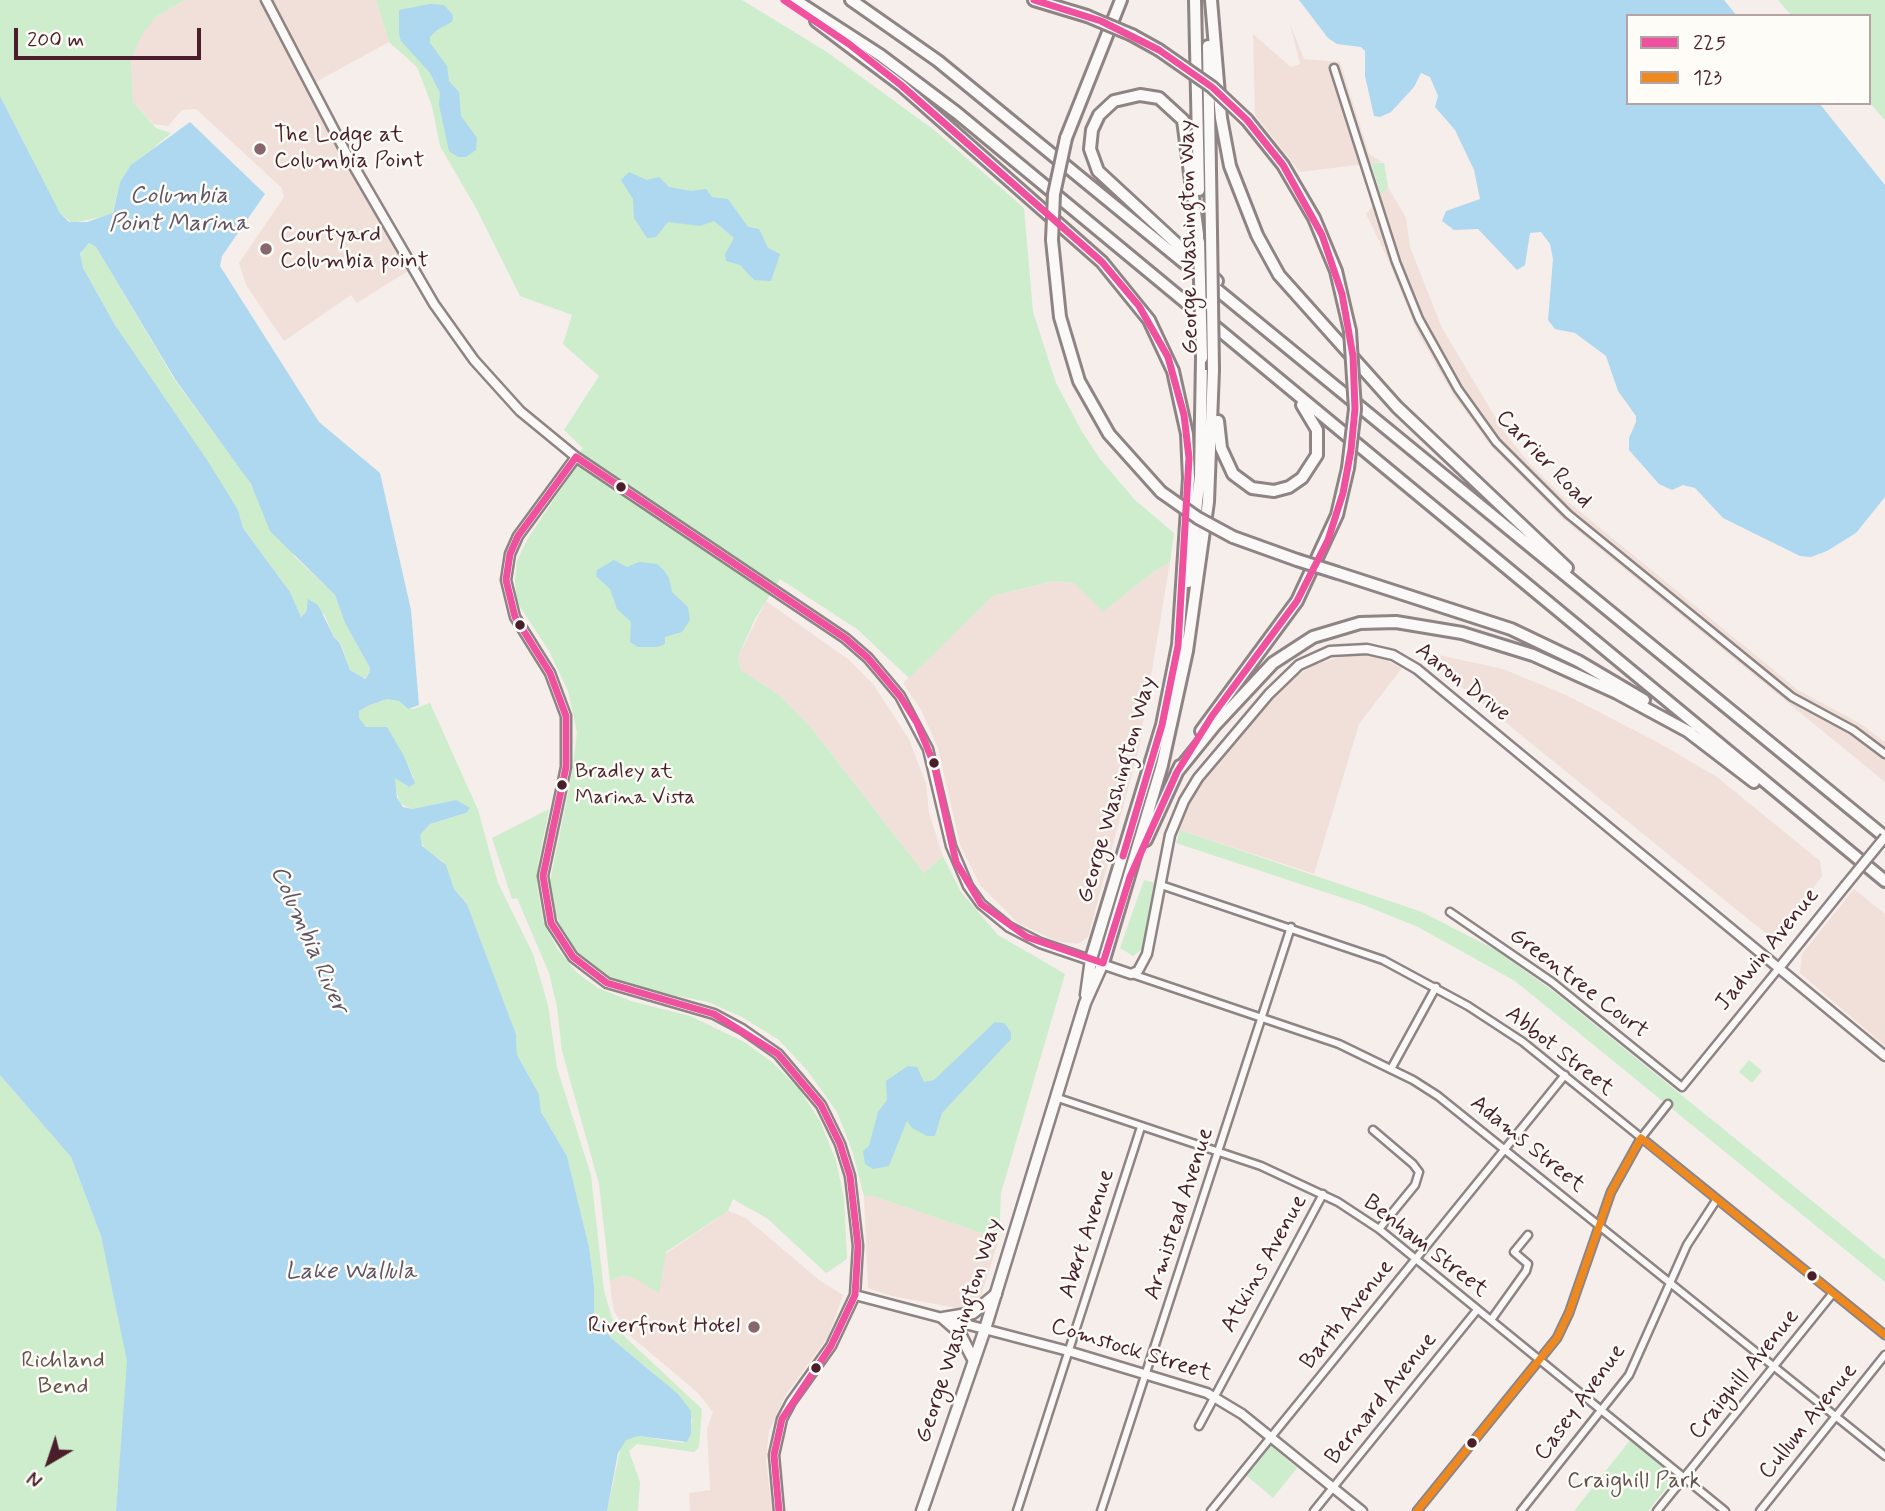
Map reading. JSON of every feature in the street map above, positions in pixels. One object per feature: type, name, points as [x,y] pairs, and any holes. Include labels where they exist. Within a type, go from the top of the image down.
[{"type":"highway","points":[[784,0],[873,62],[952,129],[1102,262],[1149,320],[1173,371],[1187,434],[1189,478],[1178,646]]},
{"type":"highway","points":[[796,0],[916,81],[1885,881]]},
{"type":"highway","points":[[851,0],[938,61],[1885,838]]},
{"type":"highway","points":[[1034,0],[1087,16],[1159,50],[1212,87],[1247,120],[1283,165],[1314,218],[1336,271],[1350,331],[1355,392],[1348,468],[1337,515],[1302,593],[1212,716],[1177,772],[1130,877]]},
{"type":"highway","points":[[1121,0],[1066,138],[1054,194],[1052,240],[1060,317],[1079,381],[1109,433],[1161,492],[1198,518],[1233,537],[1511,629],[1611,680],[1692,733],[1854,856]]},
{"type":"highway","name":"George Washington Way","points":[[1091,960],[1162,725],[1178,646],[1200,476],[1202,358],[1195,0]]},
{"type":"highway","points":[[1209,0],[1221,118],[1230,166],[1257,235],[1279,275],[1350,357],[1421,432],[1640,637]]},
{"type":"highway","name":"George Washington Way","points":[[1103,963],[1171,730],[1195,608],[1208,502],[1214,371],[1209,0]]},
{"type":"highway","points":[[1199,242],[1183,120],[1159,99],[1140,95],[1114,101],[1099,115],[1092,130],[1090,149],[1098,171],[1282,344]]},
{"type":"highway","points":[[1214,371],[1221,448],[1227,465],[1252,488],[1274,491],[1296,483],[1308,471],[1317,455],[1318,437],[1315,425],[1302,405],[1265,369]]},
{"type":"highway","points":[[1177,772],[1215,725],[1273,663],[1313,637],[1360,623],[1396,622],[1438,628],[1533,655],[1598,683],[1692,733]]},
{"type":"main road","name":"George Washington Way","points":[[1085,1003],[1091,960]]},
{"type":"main road","name":"George Washington Way","points":[[922,1511],[985,1329],[1085,1003],[1103,963]]},
{"type":"main road","points":[[943,1318],[973,1312],[996,1294]]},
{"type":"main road","points":[[943,1318],[959,1332],[974,1360]]},
{"type":"street","points":[[266,0],[342,145],[454,334],[509,399],[576,457],[834,631],[868,658],[901,696],[927,746],[956,862],[981,904],[996,918],[1027,937],[1130,974]]},
{"type":"street","name":"Carrier Road","points":[[1334,68],[1396,261],[1419,319],[1458,390],[1496,442],[1568,514],[1781,688],[1808,708],[1853,730],[1885,754]]},
{"type":"street","points":[[576,457],[518,536],[510,554],[506,580],[510,606],[550,673],[566,716],[566,767],[544,868],[547,912],[564,947],[596,976],[624,989],[714,1014],[778,1054],[806,1084],[833,1127],[850,1176],[858,1246],[855,1294],[846,1321],[790,1402],[782,1419],[774,1455],[779,1511]]},
{"type":"street","name":"Aaron Drive","points":[[1130,974],[1144,963],[1177,817],[1191,789],[1220,750],[1299,665],[1330,651],[1367,649],[1393,655],[1417,669],[1885,1056]]},
{"type":"street","name":"Jadwin Avenue","points":[[1682,1087],[1885,838]]},
{"type":"street","name":"Abbot Street","points":[[1161,885],[1383,960],[1436,987],[1523,1042],[1885,1335]]},
{"type":"street","name":"Greentree Court","points":[[1450,912],[1552,982],[1682,1087]]},
{"type":"street","name":"Armistead Avenue","points":[[1101,1511],[1291,927]]},
{"type":"street","name":"Adams Street","points":[[1130,974],[1339,1044],[1438,1096],[1885,1456]]},
{"type":"street","points":[[1391,1069],[1436,987]]},
{"type":"street","name":"Barth Avenue","points":[[1212,1511],[1565,1075]]},
{"type":"street","name":"Benham Street","points":[[1055,1097],[1218,1151],[1286,1176],[1323,1194],[1379,1230],[1416,1259],[1725,1511]]},
{"type":"street","points":[[1417,1511],[1556,1338],[1569,1313],[1621,1171],[1641,1138],[1668,1104]]},
{"type":"street","name":"Abert Avenue","points":[[1017,1511],[1141,1127]]},
{"type":"street","points":[[1373,1130],[1419,1172],[1415,1185],[1379,1230]]},
{"type":"street","name":"Atkins Avenue","points":[[1199,1426],[1323,1194]]},
{"type":"street","name":"Casey Avenue","points":[[1521,1511],[1602,1411],[1639,1356],[1687,1245],[1717,1199]]},
{"type":"street","points":[[1491,1320],[1527,1271],[1528,1264],[1514,1252],[1528,1235]]},
{"type":"street","name":"Craighill Avenue","points":[[1657,1511],[1833,1293]]},
{"type":"street","name":"Comstock Street","points":[[855,1294],[1147,1373],[1214,1396],[1271,1437],[1362,1511]]},
{"type":"street","name":"Bernard Avenue","points":[[1314,1511],[1477,1310]]},
{"type":"street","name":"Cullum Avenue","points":[[1759,1511],[1885,1355]]},
{"type":"shaded area","points":[[185,0],[376,0],[389,42],[305,88],[408,271],[357,303],[351,295],[284,341],[246,285],[239,263],[284,197],[282,188],[196,109],[182,110],[168,126],[153,124],[133,102],[131,61],[140,36],[157,16]]},
{"type":"shaded area","points":[[1290,24],[1304,59],[1340,62],[1369,154],[1382,162],[1300,172],[1255,115],[1253,34],[1291,67],[1300,64]]},
{"type":"shaded area","points":[[1388,187],[1406,218],[1410,247],[1442,328],[1504,432],[1528,462],[1567,501],[1798,690],[1861,724],[1885,742],[1885,782],[1562,518],[1491,446],[1454,396],[1418,333],[1366,214]]},
{"type":"shaded area","points":[[1170,562],[1139,748],[1088,937],[1078,944],[1056,941],[1018,923],[980,885],[960,845],[938,748],[921,710],[903,683],[993,596],[1055,581],[1075,583],[1104,611],[1153,572]]},
{"type":"shaded area","points":[[766,601],[848,659],[873,684],[909,739],[926,784],[929,813],[943,856],[924,873],[809,725],[779,695],[741,670],[738,657]]},
{"type":"shaded area","points":[[1416,650],[1503,669],[1566,695],[1659,743],[1717,777],[1820,861],[1822,876],[1774,940]]},
{"type":"shaded area","points":[[1352,654],[1380,657],[1402,668],[1359,724],[1314,874],[1177,829],[1206,774],[1288,683],[1312,665]]},
{"type":"shaded area","points":[[1854,889],[1885,914],[1885,1046],[1800,973],[1802,954]]},
{"type":"shaded area","points":[[864,1196],[873,1196],[999,1239],[981,1296],[975,1303],[962,1309],[892,1296],[868,1288]]},
{"type":"shaded area","points":[[728,1211],[746,1218],[819,1280],[843,1295],[828,1337],[785,1396],[769,1431],[766,1460],[772,1511],[690,1511],[689,1493],[710,1490],[707,1429],[713,1412],[698,1393],[628,1334],[614,1311],[611,1294],[610,1282],[620,1276],[632,1277]]},
{"type":"green space","points":[[0,0],[185,0],[157,16],[141,36],[131,61],[133,102],[156,128],[171,133],[120,182],[112,215],[72,223],[60,213],[0,96]]},
{"type":"green space","points":[[376,0],[742,0],[827,52],[934,130],[1024,208],[1033,312],[1056,383],[1100,459],[1135,500],[1174,533],[1170,562],[1153,572],[1103,612],[1074,583],[1054,581],[993,596],[909,678],[857,629],[780,579],[755,619],[738,657],[741,670],[779,695],[809,725],[924,873],[943,856],[961,892],[998,935],[1065,974],[1001,1193],[999,1239],[873,1196],[864,1196],[852,1150],[837,1112],[807,1070],[779,1040],[742,1017],[708,1002],[638,988],[603,976],[576,953],[564,936],[548,891],[572,774],[577,732],[568,691],[549,651],[517,602],[515,581],[517,561],[528,538],[570,476],[576,457],[583,448],[564,430],[599,376],[563,344],[572,315],[520,296],[476,208],[440,146],[432,106],[417,67],[389,42]]},
{"type":"green space","points":[[1778,0],[1885,0],[1885,120],[1871,104],[1871,14],[1790,14]]},
{"type":"green space","points":[[1371,163],[1384,163],[1388,187],[1381,196]]},
{"type":"green space","points":[[89,243],[96,247],[174,379],[245,475],[294,556],[335,595],[345,623],[370,668],[364,679],[350,670],[341,643],[334,637],[324,614],[306,606],[306,612],[301,617],[290,592],[243,528],[238,510],[115,325],[83,268],[80,255]]},
{"type":"green space","points":[[387,699],[399,701],[405,707],[414,709],[430,703],[478,810],[498,883],[533,954],[548,1005],[557,1068],[591,1175],[604,1291],[612,1318],[625,1337],[702,1409],[699,1447],[694,1452],[637,1444],[629,1451],[640,1482],[638,1511],[607,1511],[621,1446],[626,1439],[638,1436],[683,1443],[689,1439],[692,1420],[652,1372],[611,1338],[594,1314],[594,1285],[589,1247],[567,1156],[541,1112],[539,1094],[517,1055],[516,1034],[467,904],[454,889],[442,861],[427,851],[420,841],[420,835],[430,824],[466,813],[456,800],[412,809],[399,803],[394,777],[409,787],[414,778],[405,758],[383,727],[366,727],[359,718],[359,711]]},
{"type":"green space","points":[[549,809],[538,864],[537,884],[543,920],[557,948],[576,972],[598,988],[631,1001],[690,1016],[746,1043],[773,1063],[799,1089],[820,1121],[836,1161],[844,1198],[847,1259],[826,1273],[768,1219],[733,1199],[728,1211],[666,1252],[659,1293],[632,1277],[620,1276],[610,1282],[599,1184],[562,1051],[557,1007],[549,973],[517,898],[512,899],[492,838]]},
{"type":"green space","points":[[1180,830],[1422,912],[1496,950],[1553,991],[1885,1260],[1885,1282],[1515,981],[1418,927],[1364,905],[1176,843]]},
{"type":"green space","points":[[1144,880],[1155,883],[1142,949],[1133,956],[1120,948]]},
{"type":"green space","points":[[1749,1060],[1762,1071],[1752,1083],[1739,1072]]},
{"type":"green space","name":"Richland Bend","points":[[0,1075],[71,1157],[101,1236],[128,1361],[116,1511],[0,1511]]},
{"type":"green space","name":"Craighill Park","points":[[1631,1439],[1676,1476],[1648,1511],[1574,1511]]},
{"type":"green space","points":[[1271,1446],[1297,1468],[1273,1498],[1247,1476]]},
{"type":"water","points":[[1299,0],[1724,0],[1735,14],[1626,14],[1626,105],[1821,105],[1885,185],[1885,497],[1856,533],[1827,551],[1811,557],[1800,556],[1723,518],[1695,488],[1683,485],[1672,490],[1659,484],[1629,450],[1629,438],[1636,416],[1618,391],[1606,356],[1575,333],[1555,329],[1548,320],[1553,259],[1550,244],[1541,232],[1530,233],[1525,265],[1517,270],[1478,229],[1454,230],[1442,221],[1446,211],[1480,199],[1474,170],[1455,130],[1435,107],[1438,96],[1430,77],[1421,73],[1414,87],[1391,112],[1380,117],[1374,116],[1365,76],[1365,51],[1361,47],[1337,44],[1328,38]]},
{"type":"water","points":[[430,4],[444,5],[453,15],[452,22],[430,37],[430,43],[447,66],[449,81],[459,92],[461,116],[477,138],[476,150],[466,157],[458,157],[449,151],[439,105],[440,93],[430,73],[401,41],[399,34],[399,10]]},
{"type":"water","name":"Lake Wallula","points":[[0,96],[60,213],[69,222],[87,222],[113,213],[120,182],[131,165],[190,122],[265,194],[222,256],[220,266],[319,422],[380,473],[411,610],[419,705],[408,709],[399,701],[387,699],[359,711],[359,718],[366,727],[387,727],[405,758],[415,783],[409,787],[395,778],[397,798],[403,807],[412,809],[456,800],[470,808],[466,813],[430,824],[420,835],[422,846],[446,865],[454,889],[467,904],[516,1034],[517,1055],[539,1094],[541,1112],[567,1156],[589,1247],[594,1285],[594,1314],[611,1338],[678,1394],[691,1411],[691,1434],[687,1442],[638,1436],[626,1440],[618,1453],[607,1511],[116,1511],[127,1361],[101,1236],[71,1157],[0,1075]],"holes":[[[89,243],[96,247],[175,379],[251,484],[270,531],[335,595],[345,623],[370,668],[365,679],[350,670],[340,643],[334,637],[318,605],[308,599],[306,612],[301,617],[290,592],[243,528],[238,510],[207,460],[115,325],[83,268],[80,254]]]},
{"type":"water","points":[[629,172],[647,180],[659,177],[669,187],[691,191],[706,189],[712,197],[728,199],[748,227],[759,229],[768,248],[780,254],[771,281],[754,280],[740,265],[726,261],[725,254],[734,238],[714,221],[700,226],[668,222],[656,237],[647,238],[634,218],[633,199],[621,180]]},
{"type":"water","points":[[614,560],[627,567],[639,562],[657,564],[663,569],[669,578],[672,592],[688,607],[690,620],[682,632],[665,637],[665,644],[657,647],[638,647],[630,642],[631,622],[617,609],[610,589],[596,576],[597,570]]},
{"type":"water","points":[[995,1022],[1004,1023],[1011,1032],[1011,1039],[942,1113],[935,1136],[927,1136],[912,1128],[907,1121],[889,1166],[873,1169],[865,1164],[863,1151],[869,1146],[878,1112],[887,1100],[886,1081],[908,1066],[917,1067],[924,1082],[934,1080]]},
{"type":"transit line","name":"225","points":[[784,0],[849,44],[901,85],[1102,262],[1139,306],[1168,357],[1184,415],[1189,458],[1178,646],[1162,725],[1123,856]]},
{"type":"transit line","name":"225","points":[[576,457],[845,638],[868,658],[900,696],[917,723],[934,764],[956,862],[981,904],[1027,937],[1103,963],[1130,877],[1177,772],[1212,716],[1297,601],[1328,540],[1343,493],[1351,450],[1355,409],[1353,356],[1342,294],[1322,235],[1283,165],[1247,120],[1212,87],[1159,50],[1101,21],[1034,0]]},
{"type":"transit line","name":"225","points":[[576,457],[518,536],[510,554],[506,580],[515,617],[550,673],[566,716],[566,767],[543,876],[551,923],[573,957],[607,983],[714,1014],[778,1054],[821,1105],[840,1144],[850,1176],[858,1246],[855,1295],[831,1346],[782,1419],[774,1455],[779,1511]]},
{"type":"transit line","name":"123","points":[[1641,1138],[1885,1335]]},
{"type":"transit line","name":"123","points":[[1417,1511],[1557,1338],[1569,1313],[1611,1192],[1641,1138]]},
{"type":"place","name":"The Lodge at Columbia Point","points":[[260,149]]},
{"type":"place","name":"Courtyard Columbia point","points":[[266,249]]},
{"type":"place","name":"Bradley at Marina Vista","points":[[562,785]]},
{"type":"place","name":"Riverfront Hotel","points":[[754,1327]]},
{"type":"water label","name":"Columbia Point Marina","points":[[179,211]]},
{"type":"water label","name":"Columbia River","points":[[308,940]]}]
